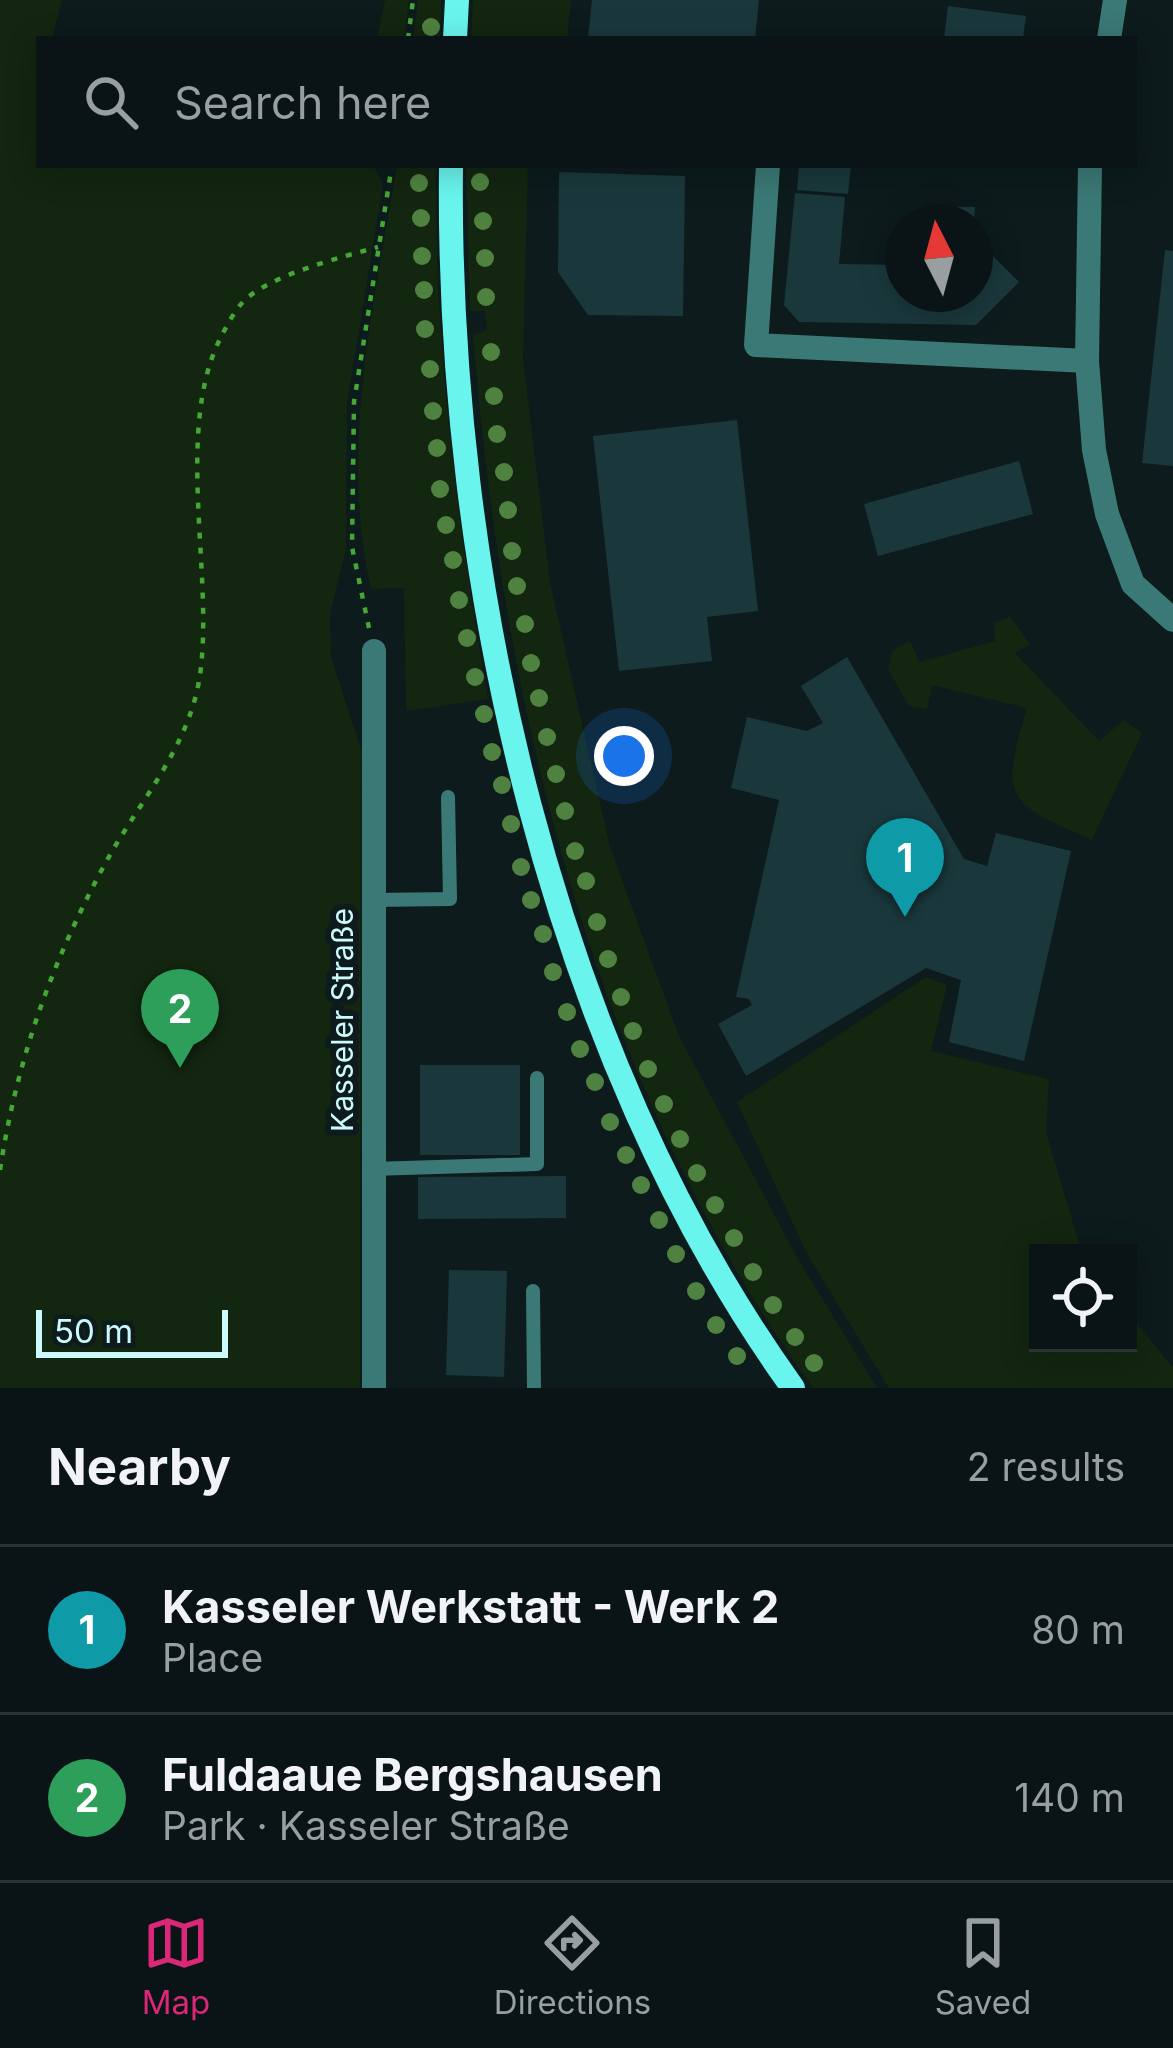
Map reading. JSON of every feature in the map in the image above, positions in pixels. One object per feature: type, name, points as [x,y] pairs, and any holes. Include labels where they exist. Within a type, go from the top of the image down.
[{"type":"main road","points":[[455,36],[457,0]]},
{"type":"main road","points":[[451,168],[458,368],[481,568],[502,683],[549,873],[624,1090],[689,1221],[793,1388]]},
{"type":"street","points":[[1109,36],[1115,0]]},
{"type":"street","points":[[768,168],[756,345],[1087,361]]},
{"type":"street","points":[[1090,168],[1087,361],[1094,450],[1107,514],[1133,584],[1173,620]]},
{"type":"street","name":"Kasseler Straße","points":[[374,652],[374,1388]]},
{"type":"lane","points":[[373,900],[450,899],[448,796]]},
{"type":"lane","points":[[372,1169],[537,1164],[537,1078]]},
{"type":"lane","points":[[533,1291],[534,1388]]},
{"type":"path","points":[[409,36],[413,0]]},
{"type":"path","points":[[374,652],[352,547],[350,486],[354,402],[391,168]]},
{"type":"path","points":[[0,1171],[12,1094],[30,1030],[106,861],[188,727],[201,667],[200,407],[218,343],[244,300],[301,270],[377,247]]},
{"type":"green space","points":[[0,0],[62,0],[53,36],[36,36],[36,168],[375,168],[383,184],[347,403],[346,549],[330,614],[331,657],[361,749],[360,1388],[0,1388]]},
{"type":"green space","points":[[385,0],[409,0],[404,36],[378,36]]},
{"type":"green space","points":[[418,0],[441,0],[440,36],[413,36]]},
{"type":"green space","points":[[473,0],[571,0],[567,36],[471,36]]},
{"type":"green space","points":[[396,168],[436,168],[439,299],[450,433],[488,699],[406,711],[404,588],[371,589],[362,536],[359,430],[370,323]]},
{"type":"green space","points":[[466,168],[528,168],[523,358],[550,582],[610,847],[679,1036],[798,1259],[877,1388],[813,1388],[736,1270],[670,1146],[616,1018],[571,886],[535,751],[487,475],[473,335],[487,330],[485,311],[470,311]]},
{"type":"green space","points":[[1010,617],[1030,644],[1015,653],[1099,741],[1124,720],[1142,733],[1092,840],[1043,817],[1018,795],[1013,763],[1027,708],[932,685],[927,709],[909,706],[888,669],[892,652],[910,640],[919,662],[995,641],[994,623]]},
{"type":"green space","points":[[926,977],[947,985],[931,1051],[1049,1079],[1046,1132],[1079,1244],[1029,1244],[1029,1352],[1137,1352],[1137,1323],[1173,1368],[1173,1388],[889,1388],[807,1254],[737,1102]]},
{"type":"building","points":[[592,0],[759,0],[755,36],[588,36]]},
{"type":"building","points":[[948,6],[1026,16],[1023,36],[944,36]]},
{"type":"building","points":[[799,168],[851,168],[848,194],[797,190]]},
{"type":"building","points":[[559,172],[685,176],[683,316],[588,315],[558,272]]},
{"type":"building","points":[[795,193],[845,197],[839,264],[885,265],[885,312],[989,312],[976,325],[799,322],[784,305]]},
{"type":"building","points":[[1165,250],[1173,251],[1173,466],[1142,463]]},
{"type":"building","points":[[993,256],[1019,282],[993,308]]},
{"type":"building","points":[[737,420],[758,611],[707,617],[712,661],[619,671],[593,436]]},
{"type":"building","points":[[1019,461],[1033,514],[878,556],[864,504]]},
{"type":"building","points":[[847,657],[964,859],[987,866],[996,833],[1071,851],[1024,1061],[949,1042],[961,980],[926,968],[746,1076],[718,1024],[752,1005],[749,999],[736,997],[779,800],[731,788],[747,717],[807,731],[823,723],[801,686]]},
{"type":"building","points":[[420,1065],[520,1065],[520,1155],[420,1155]]},
{"type":"building","points":[[566,1176],[566,1218],[418,1219],[418,1177]]},
{"type":"building","points":[[449,1270],[507,1271],[504,1377],[446,1375]]},
{"type":"place","name":"Kasseler Werkstatt - Werk 2","points":[[905,917]]},
{"type":"place","name":"Fuldaaue Bergshausen","points":[[180,1068]]}]
